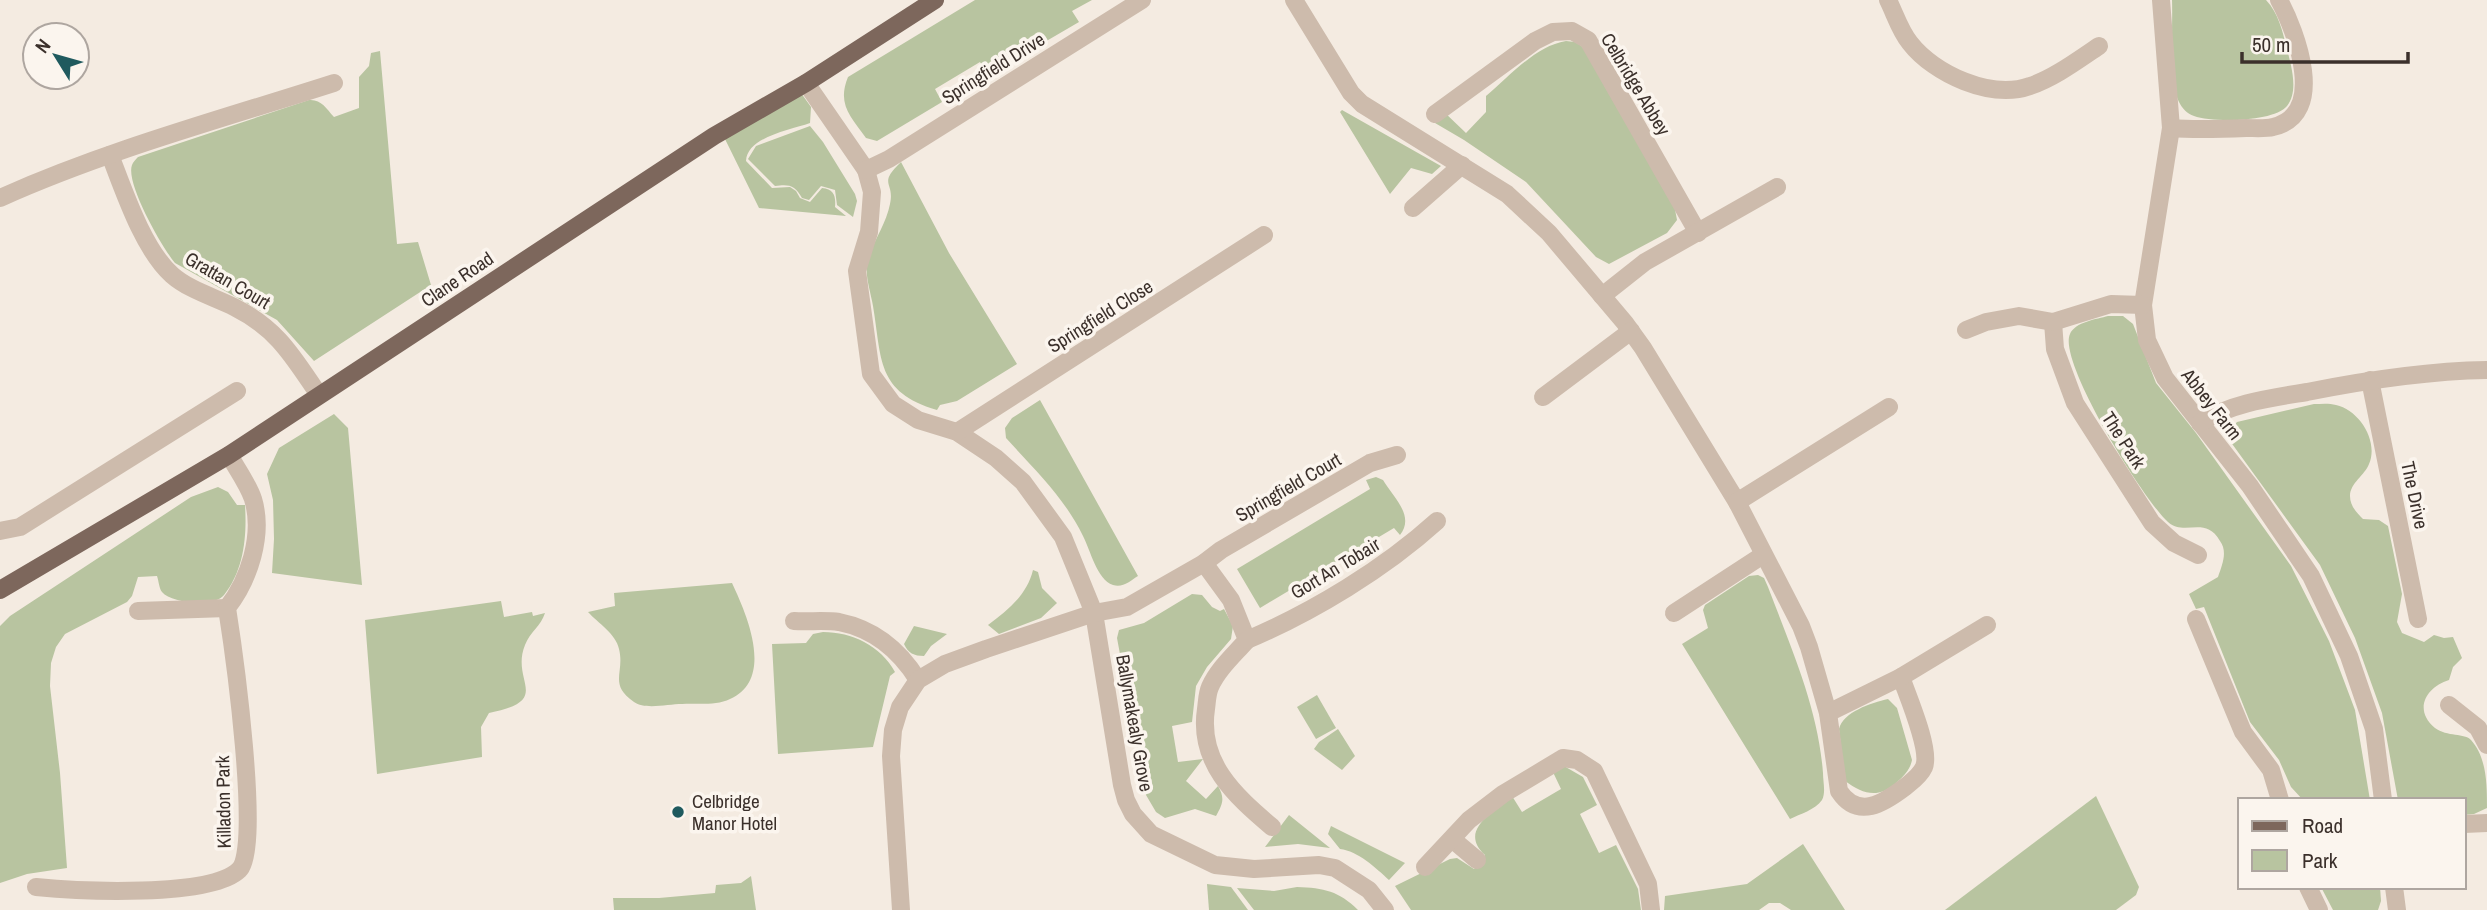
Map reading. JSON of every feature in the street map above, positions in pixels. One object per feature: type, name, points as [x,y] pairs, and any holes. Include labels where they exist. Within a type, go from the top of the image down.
[{"type":"main road","name":"Clane Road","points":[[0,590],[229,455],[714,136],[806,83],[911,6],[935,0]]},
{"type":"street","name":"Springfield Drive","points":[[866,170],[889,159],[1142,0]]},
{"type":"street","points":[[1294,0],[1351,93],[1362,104],[1507,194],[1549,233],[1631,331],[1737,502],[1809,647],[1828,713],[1836,780],[1844,799],[1853,804],[1873,807],[1887,800],[1915,780],[1924,767],[1926,753],[1901,677]]},
{"type":"street","points":[[1888,0],[1909,43],[1930,63],[1961,81],[1994,90],[2029,87],[2099,46]]},
{"type":"street","name":"Abbey Farm","points":[[2161,0],[2171,128],[2143,305],[2147,340],[2165,378],[2249,486],[2311,576],[2349,656],[2374,729],[2383,798]]},
{"type":"street","points":[[2171,128],[2197,130],[2274,127],[2296,111],[2306,88],[2303,68],[2290,20],[2279,0]]},
{"type":"street","name":"Celbridge Abbey","points":[[1435,114],[1535,41],[1553,32],[1572,31],[1588,40],[1698,233]]},
{"type":"street","points":[[0,198],[110,155],[334,83]]},
{"type":"street","name":"Ballymakealy Grove","points":[[806,83],[866,170],[872,192],[869,232],[858,271],[871,374],[892,404],[918,420],[957,432],[996,457],[1023,482],[1063,537],[1094,613],[1126,800],[1133,814],[1151,834],[1189,850],[1215,865],[1275,870],[1319,865],[1335,868],[1368,890],[1385,910]]},
{"type":"street","name":"Grattan Court","points":[[110,155],[147,240],[172,274],[263,324],[279,338],[319,396]]},
{"type":"street","points":[[1413,208],[1462,165]]},
{"type":"street","points":[[1602,296],[1644,262],[1777,187]]},
{"type":"street","name":"Springfield Close","points":[[957,432],[1264,235]]},
{"type":"street","points":[[1966,330],[1986,322],[2019,316],[2053,322],[2111,304],[2143,305]]},
{"type":"street","name":"The Park","points":[[2053,322],[2055,349],[2075,403],[2152,523],[2174,543],[2198,555]]},
{"type":"street","points":[[1543,397],[1631,331]]},
{"type":"street","points":[[2200,423],[2211,416],[2260,400],[2423,372],[2487,370]]},
{"type":"street","name":"The Drive","points":[[2370,380],[2418,619]]},
{"type":"street","points":[[0,531],[20,527],[237,391]]},
{"type":"street","points":[[1737,502],[1889,407]]},
{"type":"street","points":[[138,611],[227,608],[244,582],[255,537],[253,499],[229,455]]},
{"type":"street","name":"Springfield Court","points":[[1094,613],[1127,607],[1370,463],[1397,455]]},
{"type":"street","name":"Gort An Tobair","points":[[1247,640],[1272,629],[1376,570],[1437,522]]},
{"type":"street","points":[[1674,613],[1763,555]]},
{"type":"street","points":[[1204,563],[1231,600],[1247,640],[1218,673],[1208,690],[1204,723],[1213,765],[1233,790],[1272,827]]},
{"type":"street","name":"Killadon Park","points":[[36,887],[86,892],[200,886],[223,881],[242,867],[247,847],[248,803],[235,659],[227,608]]},
{"type":"street","points":[[901,910],[891,756],[893,730],[900,706],[918,680],[945,664],[1094,613]]},
{"type":"street","points":[[2196,619],[2243,732],[2271,770],[2279,794]]},
{"type":"street","points":[[794,621],[838,622],[861,629],[894,649],[906,661],[918,680]]},
{"type":"street","points":[[1828,713],[1901,677],[1987,625]]},
{"type":"street","points":[[2449,705],[2478,728],[2487,745]]},
{"type":"street","points":[[1425,867],[1469,820],[1503,794],[1563,758],[1577,760],[1594,771],[1648,884],[1651,910]]},
{"type":"street","points":[[2466,824],[2487,823]]},
{"type":"street","points":[[1452,839],[1477,860]]},
{"type":"street","points":[[2309,889],[2319,910]]},
{"type":"street","points":[[2394,889],[2398,910]]},
{"type":"green space","points":[[975,0],[1092,0],[1072,11],[1079,22],[988,75],[980,62],[935,89],[942,102],[877,141],[866,138],[847,109],[844,95],[848,77]]},
{"type":"green space","points":[[2172,0],[2266,0],[2280,23],[2292,70],[2293,93],[2287,106],[2270,115],[2243,120],[2203,118],[2191,115],[2185,110],[2179,102],[2174,81]]},
{"type":"green space","points":[[1566,41],[1583,47],[1674,204],[1677,220],[1667,233],[1609,264],[1596,257],[1526,182],[1435,123],[1443,111],[1466,133],[1486,112],[1486,96],[1533,56]]},
{"type":"green space","points":[[380,51],[397,244],[418,242],[431,285],[314,361],[277,320],[175,263],[154,231],[139,200],[131,174],[132,165],[138,157],[309,100],[326,107],[334,117],[359,108],[359,77],[369,66],[371,53]]},
{"type":"green space","points":[[801,93],[811,107],[810,123],[761,140],[748,153],[746,161],[772,188],[790,187],[800,198],[810,202],[822,188],[829,190],[834,196],[835,207],[846,216],[759,208],[724,137]]},
{"type":"green space","points":[[1342,110],[1441,166],[1432,174],[1411,168],[1390,194],[1340,112]]},
{"type":"green space","points":[[810,126],[855,194],[857,201],[853,217],[837,205],[835,190],[821,186],[809,200],[802,198],[791,186],[775,186],[748,159],[756,146]]},
{"type":"green space","points":[[901,162],[949,253],[1017,364],[957,401],[940,405],[937,410],[917,403],[892,383],[881,357],[867,279],[869,257],[890,204],[888,179]]},
{"type":"green space","points":[[2123,316],[2133,324],[2156,383],[2196,433],[2291,566],[2329,641],[2355,710],[2370,798],[2301,798],[2291,787],[2279,760],[2250,722],[2204,607],[2196,609],[2189,594],[2218,577],[2224,550],[2214,533],[2208,529],[2181,528],[2168,522],[2123,461],[2089,400],[2070,349],[2070,334],[2073,330],[2092,320]]},
{"type":"green space","points":[[1040,400],[1138,576],[1120,586],[1107,582],[1103,577],[1067,509],[1006,438],[1005,428],[1012,418]]},
{"type":"green space","points":[[2314,404],[2331,404],[2352,413],[2365,428],[2371,455],[2369,464],[2352,487],[2350,500],[2363,519],[2379,520],[2388,526],[2402,594],[2397,622],[2402,633],[2424,642],[2434,635],[2453,637],[2462,658],[2453,667],[2449,680],[2434,688],[2425,700],[2425,714],[2435,728],[2445,733],[2465,736],[2476,747],[2483,763],[2487,808],[2466,815],[2466,798],[2398,798],[2382,713],[2355,638],[2320,565],[2230,441],[2229,431],[2237,422]]},
{"type":"green space","points":[[334,414],[348,428],[362,585],[272,573],[273,500],[267,474],[279,448]]},
{"type":"green space","points":[[1376,477],[1383,480],[1404,514],[1404,528],[1400,535],[1394,528],[1260,608],[1237,569],[1370,489],[1366,480]]},
{"type":"green space","points":[[218,487],[228,492],[237,505],[245,505],[243,552],[236,575],[224,595],[212,601],[184,601],[162,592],[157,576],[138,577],[132,596],[127,602],[65,634],[56,647],[51,663],[50,686],[67,868],[27,874],[0,883],[0,626],[10,616],[191,497]]},
{"type":"green space","points":[[1033,570],[1038,572],[1042,588],[1057,603],[1041,618],[999,634],[988,625],[1021,594]]},
{"type":"green space","points":[[1758,575],[1764,578],[1794,655],[1816,725],[1820,749],[1824,787],[1822,800],[1811,809],[1790,819],[1682,644],[1708,628],[1703,610],[1705,605],[1749,576]]},
{"type":"green space","points":[[732,583],[750,628],[754,646],[751,677],[744,690],[725,701],[706,704],[644,706],[626,696],[619,684],[620,657],[617,644],[611,634],[588,612],[615,606],[614,593]]},
{"type":"green space","points":[[1192,594],[1202,595],[1212,607],[1220,611],[1224,609],[1233,626],[1231,639],[1207,667],[1196,686],[1192,722],[1172,726],[1178,762],[1203,759],[1186,781],[1206,799],[1218,786],[1222,801],[1216,816],[1195,809],[1165,818],[1156,812],[1146,795],[1117,638],[1119,630],[1144,623]]},
{"type":"green space","points":[[501,601],[504,617],[532,612],[533,616],[545,613],[525,645],[522,669],[525,696],[509,708],[489,713],[481,727],[482,757],[377,774],[365,620]]},
{"type":"green space","points":[[914,626],[947,634],[931,646],[924,656],[917,655],[909,652],[904,644]]},
{"type":"green space","points":[[823,632],[845,635],[865,642],[882,655],[895,672],[890,676],[873,747],[778,754],[772,644],[806,643],[813,634]]},
{"type":"green space","points":[[1317,695],[1336,728],[1316,739],[1297,707]]},
{"type":"green space","points":[[1888,699],[1897,708],[1912,760],[1906,773],[1889,788],[1877,793],[1864,792],[1845,781],[1839,729],[1852,713]]},
{"type":"green space","points":[[1338,729],[1355,756],[1342,770],[1314,749],[1319,742]]},
{"type":"green space","points":[[1564,766],[1583,777],[1597,805],[1580,814],[1599,853],[1616,845],[1638,889],[1641,910],[1411,910],[1395,886],[1450,859],[1457,858],[1474,869],[1485,855],[1475,838],[1481,822],[1512,796],[1522,812],[1561,789],[1552,770]]},
{"type":"green space","points":[[2096,796],[2139,887],[2136,895],[2116,910],[1945,910]]},
{"type":"green space","points":[[1289,815],[1330,848],[1298,844],[1265,847]]},
{"type":"green space","points":[[1331,826],[1405,863],[1389,880],[1373,865],[1347,850],[1340,849],[1328,834]]},
{"type":"green space","points":[[1803,844],[1845,910],[1791,910],[1780,903],[1769,903],[1759,910],[1664,910],[1665,896],[1747,884]]},
{"type":"green space","points":[[751,876],[756,910],[614,910],[613,898],[659,898],[715,893],[716,885],[741,883]]},
{"type":"green space","points":[[1207,884],[1231,887],[1248,910],[1209,910]]},
{"type":"green space","points":[[1297,887],[1330,892],[1358,910],[1254,910],[1237,888],[1274,891]]},
{"type":"green space","points":[[2322,889],[2380,889],[2378,910],[2333,910]]},
{"type":"place","name":"Celbridge Manor Hotel","points":[[678,812]]}]
